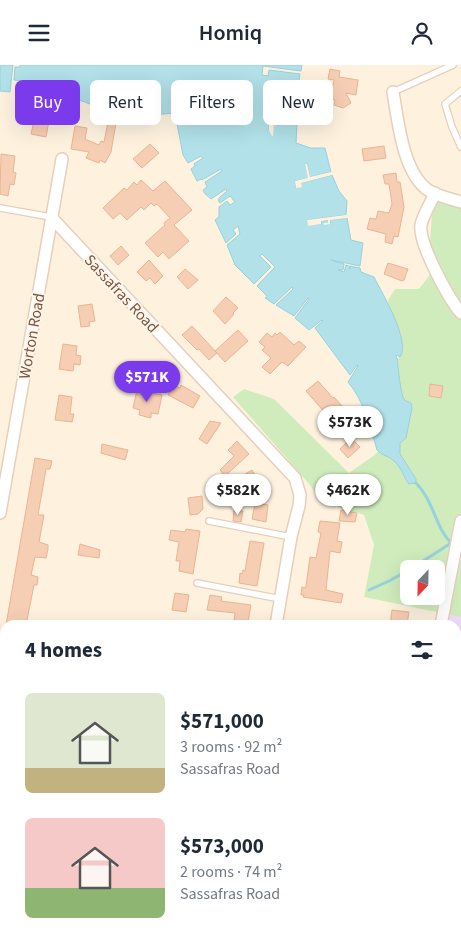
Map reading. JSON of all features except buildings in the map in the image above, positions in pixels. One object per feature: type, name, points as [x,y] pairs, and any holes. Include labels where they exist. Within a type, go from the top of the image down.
[{"type":"street","points":[[393,92],[410,168],[422,185],[435,193],[461,202]]},
{"type":"street","name":"Worton Road","points":[[0,513],[62,159]]},
{"type":"street","points":[[435,193],[421,231],[426,248],[439,277],[461,313]]},
{"type":"street","name":"Sassafras Road","points":[[51,217],[295,478],[300,495],[299,506],[291,537],[277,620]]},
{"type":"street","points":[[442,620],[461,521]]},
{"type":"lane","points":[[393,92],[453,65]]},
{"type":"lane","points":[[461,91],[445,104],[461,147]]},
{"type":"lane","points":[[0,208],[51,217]]},
{"type":"lane","points":[[209,521],[291,537]]},
{"type":"lane","points":[[197,583],[281,599]]},
{"type":"shaded area","points":[[461,557],[461,620],[448,620]]},
{"type":"green space","points":[[434,187],[461,195],[461,617],[403,605],[445,605],[445,560],[400,560],[400,604],[364,597],[374,545],[364,515],[321,501],[310,485],[233,397],[244,389],[274,399],[349,473],[373,456],[397,434],[399,345],[391,322],[388,300],[395,289],[419,289],[429,276]]},
{"type":"water","points":[[0,65],[13,65],[10,92],[0,91]]},
{"type":"water","points":[[20,65],[302,65],[301,71],[263,66],[262,75],[268,76],[269,70],[300,74],[299,80],[263,80],[263,125],[269,125],[269,130],[273,125],[297,125],[296,143],[311,148],[325,148],[331,172],[310,177],[307,164],[305,164],[309,178],[295,181],[296,188],[301,183],[332,175],[339,191],[347,201],[346,215],[307,220],[308,225],[321,224],[321,221],[328,220],[330,224],[330,220],[347,218],[351,240],[363,243],[360,266],[331,260],[344,264],[343,270],[338,270],[344,272],[346,265],[350,269],[350,266],[360,268],[361,272],[374,277],[389,305],[402,340],[400,357],[397,355],[396,357],[398,359],[402,392],[404,399],[411,403],[412,408],[406,438],[400,443],[400,454],[416,479],[416,483],[409,484],[397,464],[377,450],[362,406],[354,389],[348,382],[358,366],[350,375],[315,328],[322,320],[309,330],[295,318],[309,299],[294,316],[276,305],[293,289],[292,287],[274,304],[265,298],[267,296],[257,286],[275,267],[262,254],[260,256],[271,267],[254,284],[235,265],[227,245],[240,234],[238,226],[233,230],[236,234],[226,243],[215,220],[219,217],[219,207],[227,201],[230,205],[235,202],[230,196],[220,203],[218,200],[227,191],[226,189],[211,199],[203,190],[207,187],[205,182],[222,171],[221,169],[197,181],[191,169],[195,166],[194,164],[203,158],[201,156],[188,163],[183,155],[177,125],[253,125],[253,80],[171,80],[171,113],[161,114],[161,80],[90,80],[90,104],[80,100],[80,80],[14,80],[15,67],[20,67]]},
{"type":"pier","points":[[269,125],[274,125],[273,136],[272,136]]},
{"type":"pier","points":[[305,164],[307,164],[310,177],[331,172],[332,175],[301,183],[302,187],[296,188],[295,181],[308,178]]},
{"type":"pier","points":[[346,215],[347,218],[330,220],[330,224],[324,225],[324,223],[328,223],[328,220],[321,221],[321,224],[308,226],[307,220]]},
{"type":"waterway","points":[[416,483],[427,498],[441,529],[451,543],[425,560]]},
{"type":"waterway","points":[[369,590],[400,575]]}]
